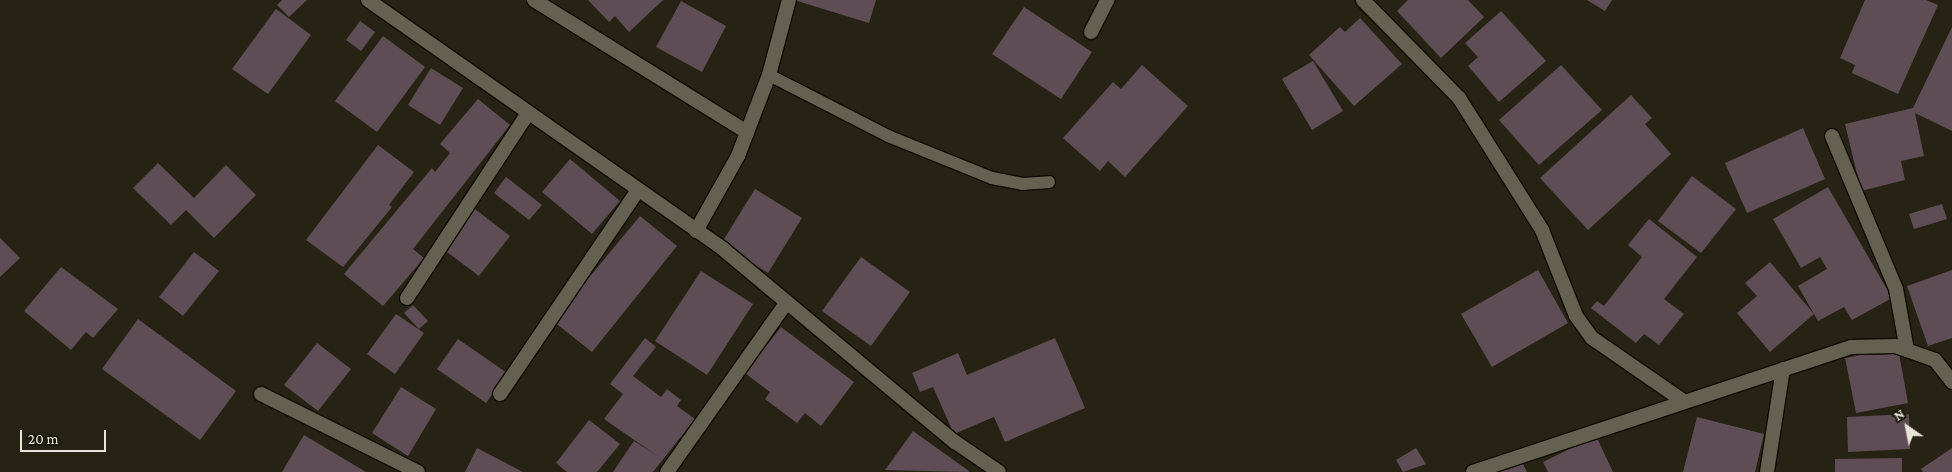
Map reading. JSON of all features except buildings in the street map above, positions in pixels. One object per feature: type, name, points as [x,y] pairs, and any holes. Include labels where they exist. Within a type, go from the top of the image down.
[{"type":"street","points":[[368,0],[696,231],[787,302],[955,442],[999,472]]},
{"type":"street","points":[[534,0],[747,132]]},
{"type":"street","points":[[696,231],[747,132],[768,74],[789,0]]},
{"type":"street","points":[[1091,32],[1107,0]]},
{"type":"street","points":[[1363,0],[1459,98],[1542,230],[1576,316],[1592,338],[1682,400]]},
{"type":"street","points":[[407,298],[528,113]]},
{"type":"street","points":[[1832,136],[1896,288],[1907,350]]},
{"type":"street","points":[[500,394],[638,190]]},
{"type":"street","points":[[667,472],[787,302]]},
{"type":"street","points":[[1473,472],[1682,400],[1851,348],[1907,350],[1935,360],[1952,382]]},
{"type":"street","points":[[1767,472],[1783,369]]},
{"type":"street","points":[[261,394],[418,472]]},
{"type":"lane","points":[[768,74],[888,136],[992,178],[1022,184],[1049,182]]}]
